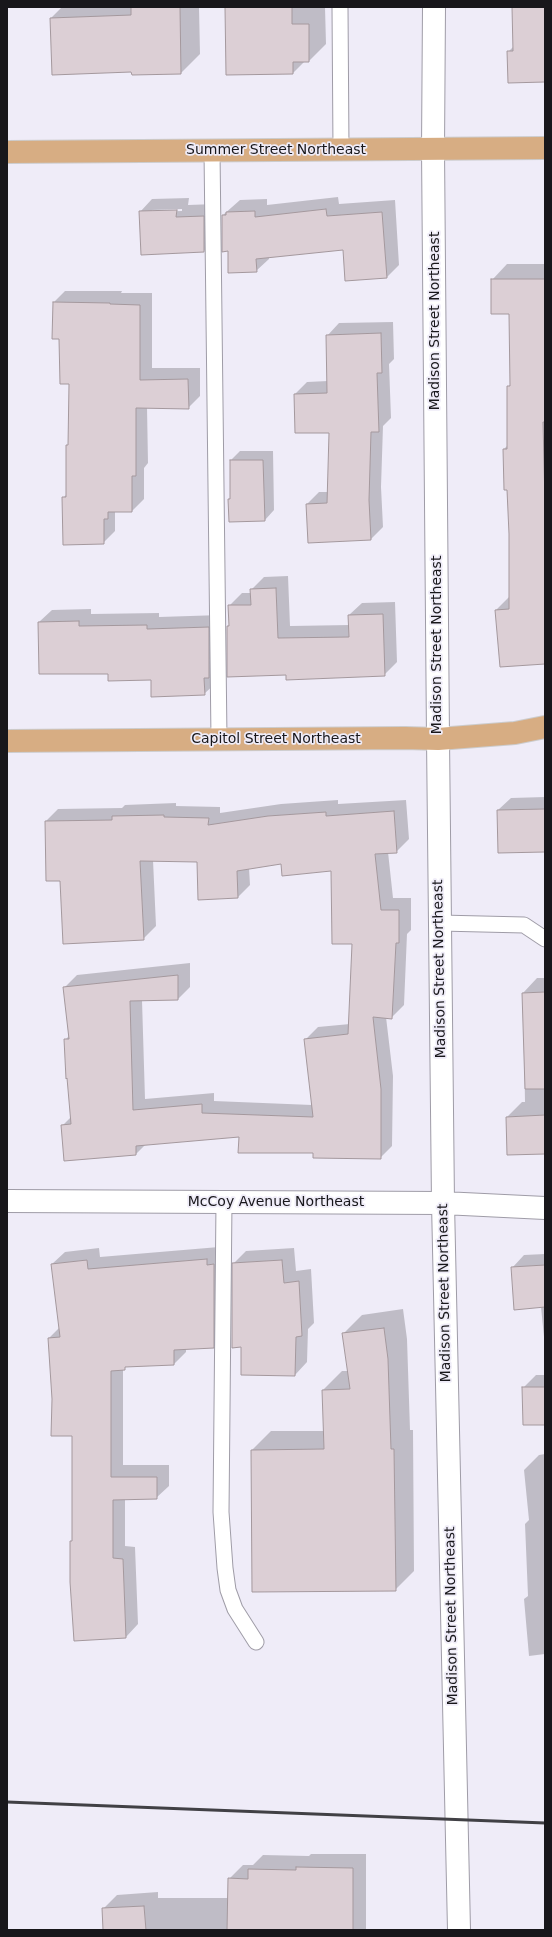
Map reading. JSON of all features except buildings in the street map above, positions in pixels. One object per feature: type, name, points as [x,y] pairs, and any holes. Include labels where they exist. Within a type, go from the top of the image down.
[{"type":"main road","name":"Summer Street Northeast","points":[[7,152],[545,148]]},
{"type":"main road","name":"Capitol Street Northeast","points":[[7,741],[438,739],[515,733],[545,727]]},
{"type":"street","name":"Madison Street Northeast","points":[[434,7],[433,149],[443,1203],[459,1930]]},
{"type":"street","name":"McCoy Avenue Northeast","points":[[7,1201],[443,1203],[545,1208]]},
{"type":"lane","points":[[340,7],[342,150]]},
{"type":"lane","points":[[212,151],[219,739]]},
{"type":"lane","points":[[440,923],[524,925],[545,939]]},
{"type":"lane","points":[[224,1202],[221,1512],[225,1568],[228,1590],[235,1609],[256,1642]]},
{"type":"railway","points":[[7,1802],[545,1823]]}]
